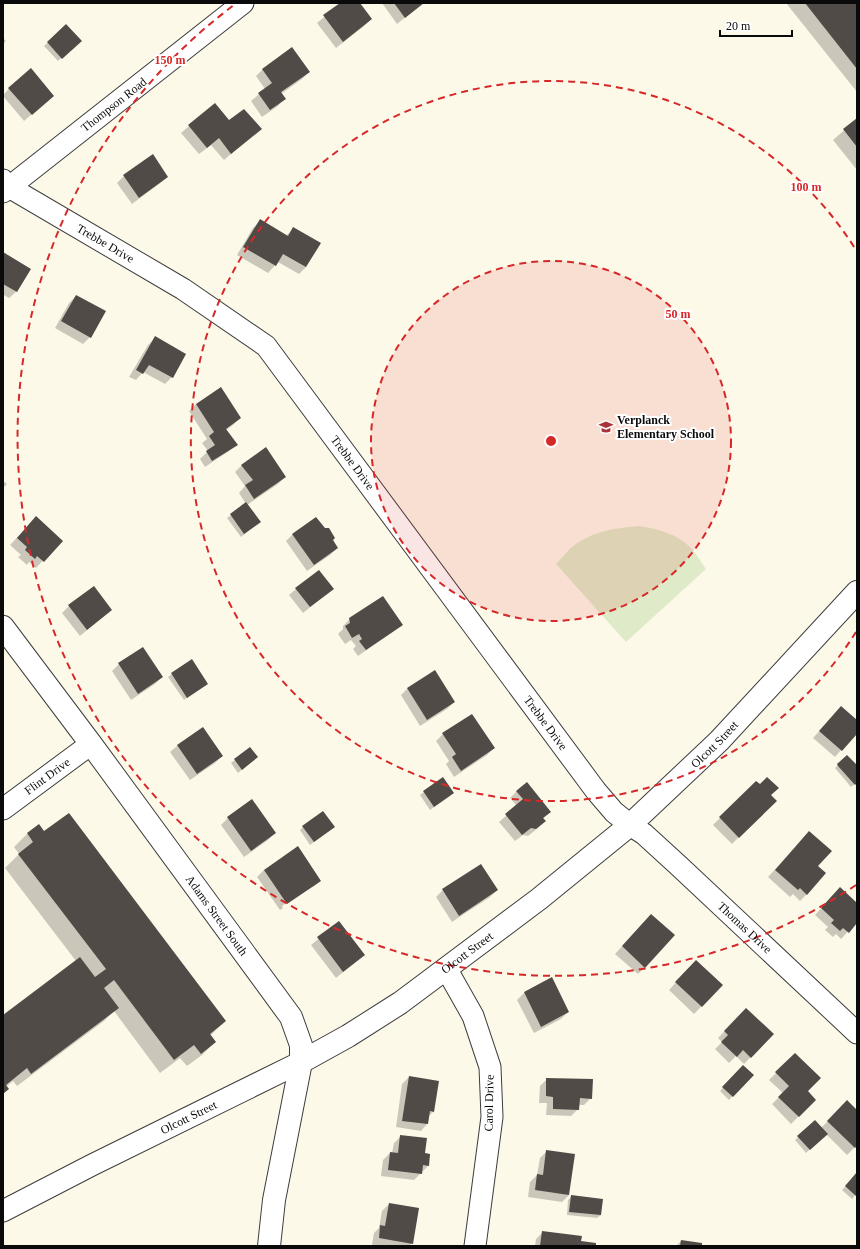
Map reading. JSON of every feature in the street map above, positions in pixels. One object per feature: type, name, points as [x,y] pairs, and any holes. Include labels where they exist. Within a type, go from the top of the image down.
[{"type":"street","name":"Thompson Road","points":[[5,186],[243,3]]},
{"type":"street","name":"Trebbe Drive","points":[[5,186],[183,289],[266,346],[596,791],[610,808],[630,825]]},
{"type":"street","name":"Olcott Street","points":[[3,1211],[92,1165],[301,1062],[381,1016],[446,970],[539,900],[630,825],[719,741],[857,592]]},
{"type":"street","name":"Adams Street South","points":[[3,627],[91,744],[291,1017],[301,1045],[301,1062],[274,1200],[269,1246]]},
{"type":"street","name":"Flint Drive","points":[[3,809],[91,744]]},
{"type":"street","name":"Thomas Drive","points":[[630,825],[644,834],[679,866],[857,1033]]},
{"type":"street","name":"Carol Drive","points":[[446,970],[473,1016],[490,1067],[492,1117],[475,1246]]},
{"type":"green space","points":[[639,526],[659,530],[679,538],[692,549],[706,569],[626,642],[556,564],[576,544],[586,538],[608,530]]},
{"type":"building","points":[[340,3],[360,3],[372,19],[343,42],[323,15]]},
{"type":"building","points":[[394,3],[424,3],[405,18]]},
{"type":"building","points":[[805,3],[857,3],[857,69]]},
{"type":"building","points":[[66,24],[82,41],[62,59],[47,42]]},
{"type":"building","points":[[292,47],[310,72],[281,92],[286,99],[270,110],[258,93],[272,83],[262,69]]},
{"type":"building","points":[[31,68],[54,96],[32,115],[8,88]]},
{"type":"building","points":[[215,103],[229,120],[244,109],[262,129],[231,154],[219,138],[207,148],[188,125]]},
{"type":"building","points":[[857,118],[857,147],[843,129]]},
{"type":"building","points":[[153,154],[168,177],[139,198],[123,175]]},
{"type":"building","points":[[260,219],[288,236],[293,227],[321,243],[306,267],[283,254],[276,266],[243,247]]},
{"type":"building","points":[[3,252],[31,269],[17,292],[3,284]]},
{"type":"building","points":[[76,295],[106,311],[91,338],[61,321]]},
{"type":"building","points":[[155,336],[186,354],[173,378],[149,365],[143,374],[136,370]]},
{"type":"building","points":[[221,387],[241,418],[226,429],[238,445],[212,461],[206,451],[215,445],[209,436],[214,432],[196,404]]},
{"type":"building","points":[[266,447],[286,477],[254,499],[245,485],[253,480],[241,465]]},
{"type":"building","points":[[246,502],[261,522],[244,534],[230,514]]},
{"type":"building","points":[[36,516],[63,541],[44,562],[37,556],[35,559],[25,550],[27,547],[17,538]]},
{"type":"building","points":[[316,517],[325,528],[329,528],[335,538],[333,540],[338,548],[314,565],[292,534]]},
{"type":"building","points":[[319,570],[334,589],[310,607],[295,588]]},
{"type":"building","points":[[94,586],[112,610],[87,630],[68,605]]},
{"type":"building","points":[[383,596],[403,625],[366,650],[359,641],[362,639],[359,634],[352,638],[345,626],[350,623],[349,618]]},
{"type":"building","points":[[143,647],[163,677],[138,694],[118,663]]},
{"type":"building","points":[[192,659],[208,684],[187,698],[171,673]]},
{"type":"building","points":[[435,670],[455,702],[427,720],[407,688]]},
{"type":"building","points":[[841,706],[857,720],[857,734],[842,751],[819,731]]},
{"type":"building","points":[[472,714],[495,748],[461,771],[452,757],[456,754],[442,733]]},
{"type":"building","points":[[203,727],[223,756],[197,774],[177,745]]},
{"type":"building","points":[[250,747],[258,757],[242,770],[234,759]]},
{"type":"building","points":[[847,755],[857,765],[857,783],[855,785],[837,764]]},
{"type":"building","points":[[443,777],[454,793],[434,807],[423,791]]},
{"type":"building","points":[[767,777],[779,788],[771,795],[777,801],[739,838],[719,817],[756,781],[760,784]]},
{"type":"building","points":[[527,782],[551,812],[543,818],[546,821],[536,829],[531,828],[522,835],[505,814],[523,799],[516,791]]},
{"type":"building","points":[[252,799],[276,833],[251,851],[227,817]]},
{"type":"building","points":[[323,811],[335,827],[314,842],[302,826]]},
{"type":"building","points":[[69,813],[226,1021],[210,1034],[216,1042],[201,1054],[194,1045],[174,1060],[114,980],[104,988],[119,1008],[31,1074],[27,1068],[6,1085],[9,1089],[3,1094],[3,1015],[80,957],[95,977],[106,969],[18,854],[33,842],[27,833],[39,824],[44,831]]},
{"type":"building","points":[[809,831],[832,851],[818,866],[826,873],[807,895],[800,888],[798,890],[775,870]]},
{"type":"building","points":[[298,846],[321,881],[287,904],[264,870]]},
{"type":"building","points":[[481,864],[498,890],[459,916],[442,889]]},
{"type":"building","points":[[840,887],[857,903],[857,923],[849,933],[843,928],[840,931],[831,923],[834,920],[821,908]]},
{"type":"building","points":[[651,914],[675,935],[645,968],[622,946]]},
{"type":"building","points":[[339,921],[365,955],[343,972],[317,937]]},
{"type":"building","points":[[696,960],[723,985],[702,1007],[675,982]]},
{"type":"building","points":[[552,977],[569,1012],[541,1027],[524,992]]},
{"type":"building","points":[[746,1008],[774,1034],[751,1058],[743,1050],[737,1057],[721,1042],[728,1035],[724,1031]]},
{"type":"building","points":[[795,1053],[821,1078],[808,1091],[816,1100],[799,1117],[778,1097],[789,1086],[775,1072]]},
{"type":"building","points":[[743,1065],[754,1075],[733,1097],[722,1087]]},
{"type":"building","points":[[409,1076],[439,1081],[434,1112],[430,1111],[428,1124],[402,1121]]},
{"type":"building","points":[[546,1078],[593,1079],[592,1099],[580,1098],[579,1110],[553,1109],[553,1097],[546,1096]]},
{"type":"building","points":[[847,1100],[857,1110],[857,1146],[855,1148],[827,1121]]},
{"type":"building","points":[[815,1120],[828,1134],[810,1150],[797,1136]]},
{"type":"building","points":[[400,1135],[427,1138],[425,1153],[430,1154],[429,1166],[423,1165],[422,1174],[388,1170],[390,1152],[398,1153]]},
{"type":"building","points":[[546,1150],[575,1154],[569,1195],[535,1190],[537,1174],[543,1175]]},
{"type":"building","points":[[857,1172],[857,1195],[856,1196],[845,1186]]},
{"type":"building","points":[[571,1195],[603,1199],[601,1215],[569,1212]]},
{"type":"building","points":[[389,1203],[419,1208],[413,1244],[379,1238],[380,1225],[385,1226]]},
{"type":"building","points":[[542,1231],[582,1236],[581,1241],[596,1243],[596,1246],[540,1246]]},
{"type":"building","points":[[681,1240],[702,1243],[702,1246],[680,1246]]},
{"type":"place","name":"Verplanck Elementary School","points":[[606,427]]}]
